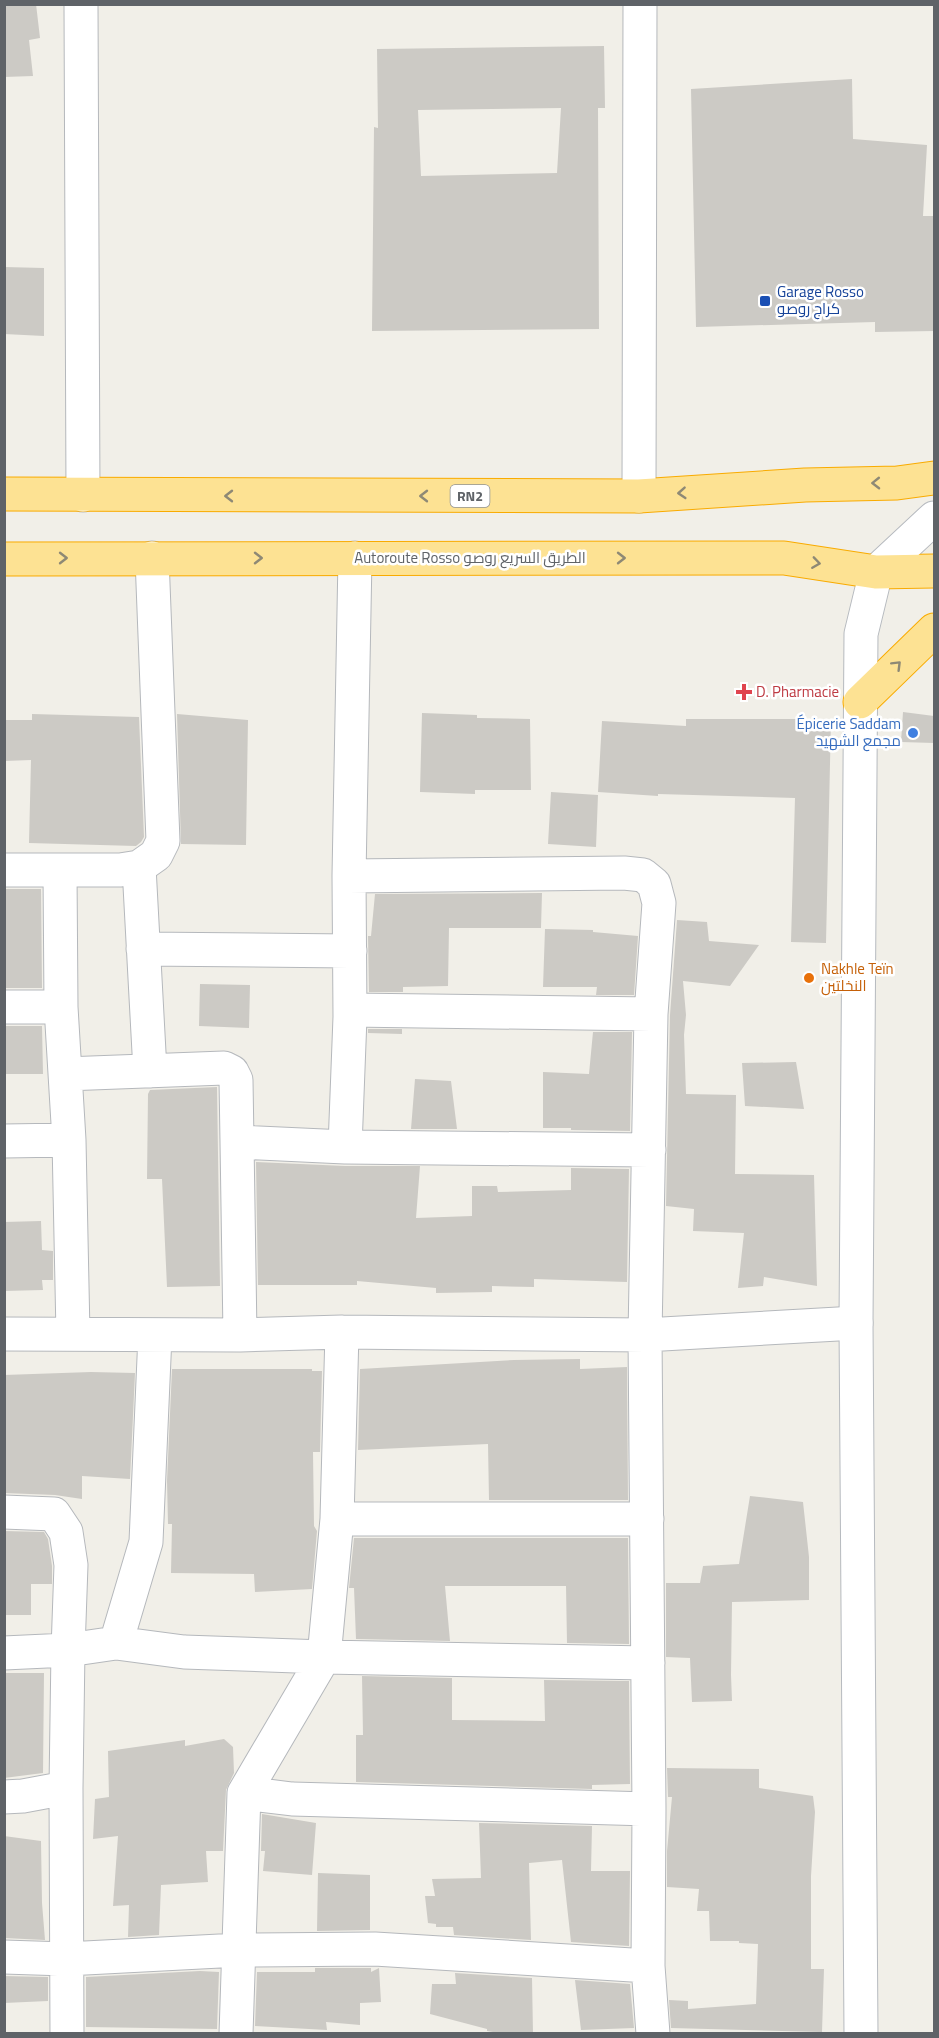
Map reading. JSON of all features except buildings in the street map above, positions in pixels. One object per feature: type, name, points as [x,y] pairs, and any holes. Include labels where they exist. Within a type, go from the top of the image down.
[{"type":"highway","name":"RN2","points":[[4,495],[639,496],[805,485],[897,483],[934,478]]},
{"type":"highway","name":"Autoroute Rosso الطريق السريع روصو","points":[[4,559],[784,558],[876,572],[934,571]]},
{"type":"highway","points":[[860,702],[934,630]]},
{"type":"street","points":[[81,4],[83,495]]},
{"type":"street","points":[[639,496],[640,4]]},
{"type":"street","points":[[861,2034],[856,1323],[861,634],[876,572],[934,518]]},
{"type":"street","points":[[4,870],[60,872],[139,867],[156,855],[163,841],[152,558]]},
{"type":"street","points":[[345,1147],[350,1010],[349,876],[355,558]]},
{"type":"street","points":[[139,867],[150,1071]]},
{"type":"street","points":[[60,872],[61,1007],[69,1140],[73,1334]]},
{"type":"street","points":[[349,876],[613,873],[643,875],[654,884],[659,903],[651,1014],[645,1335],[650,1809],[648,1966],[653,2034]]},
{"type":"street","points":[[143,949],[350,951]]},
{"type":"street","points":[[4,1008],[61,1007]]},
{"type":"street","points":[[350,1010],[651,1014]]},
{"type":"street","points":[[65,1074],[224,1068],[232,1072],[236,1080],[240,1335]]},
{"type":"street","points":[[4,1141],[69,1140]]},
{"type":"street","points":[[237,1142],[345,1147],[649,1150]]},
{"type":"street","points":[[4,1334],[240,1335],[342,1332],[645,1335],[856,1323]]},
{"type":"street","points":[[236,2034],[244,1793],[324,1657],[337,1519],[342,1332]]},
{"type":"street","points":[[117,1643],[146,1542],[155,1335]]},
{"type":"street","points":[[4,1512],[54,1514],[66,1532],[71,1565],[66,1788],[67,2034]]},
{"type":"street","points":[[337,1519],[647,1519]]},
{"type":"street","points":[[4,1653],[68,1650],[117,1643],[184,1652],[648,1663]]},
{"type":"street","points":[[4,1797],[66,1788]]},
{"type":"street","points":[[244,1793],[292,1800],[650,1809]]},
{"type":"street","points":[[4,1957],[66,1959],[239,1950],[375,1949],[648,1966]]},
{"type":"place","name":"Garage Rosso كراج روصو","points":[[765,301]]},
{"type":"place","name":"D. Pharmacie","points":[[744,692]]},
{"type":"place","name":"Épicerie Saddam مجمع الشهيد","points":[[913,733]]},
{"type":"place","name":"Nakhle Teïn النخلتين","points":[[809,978]]}]
